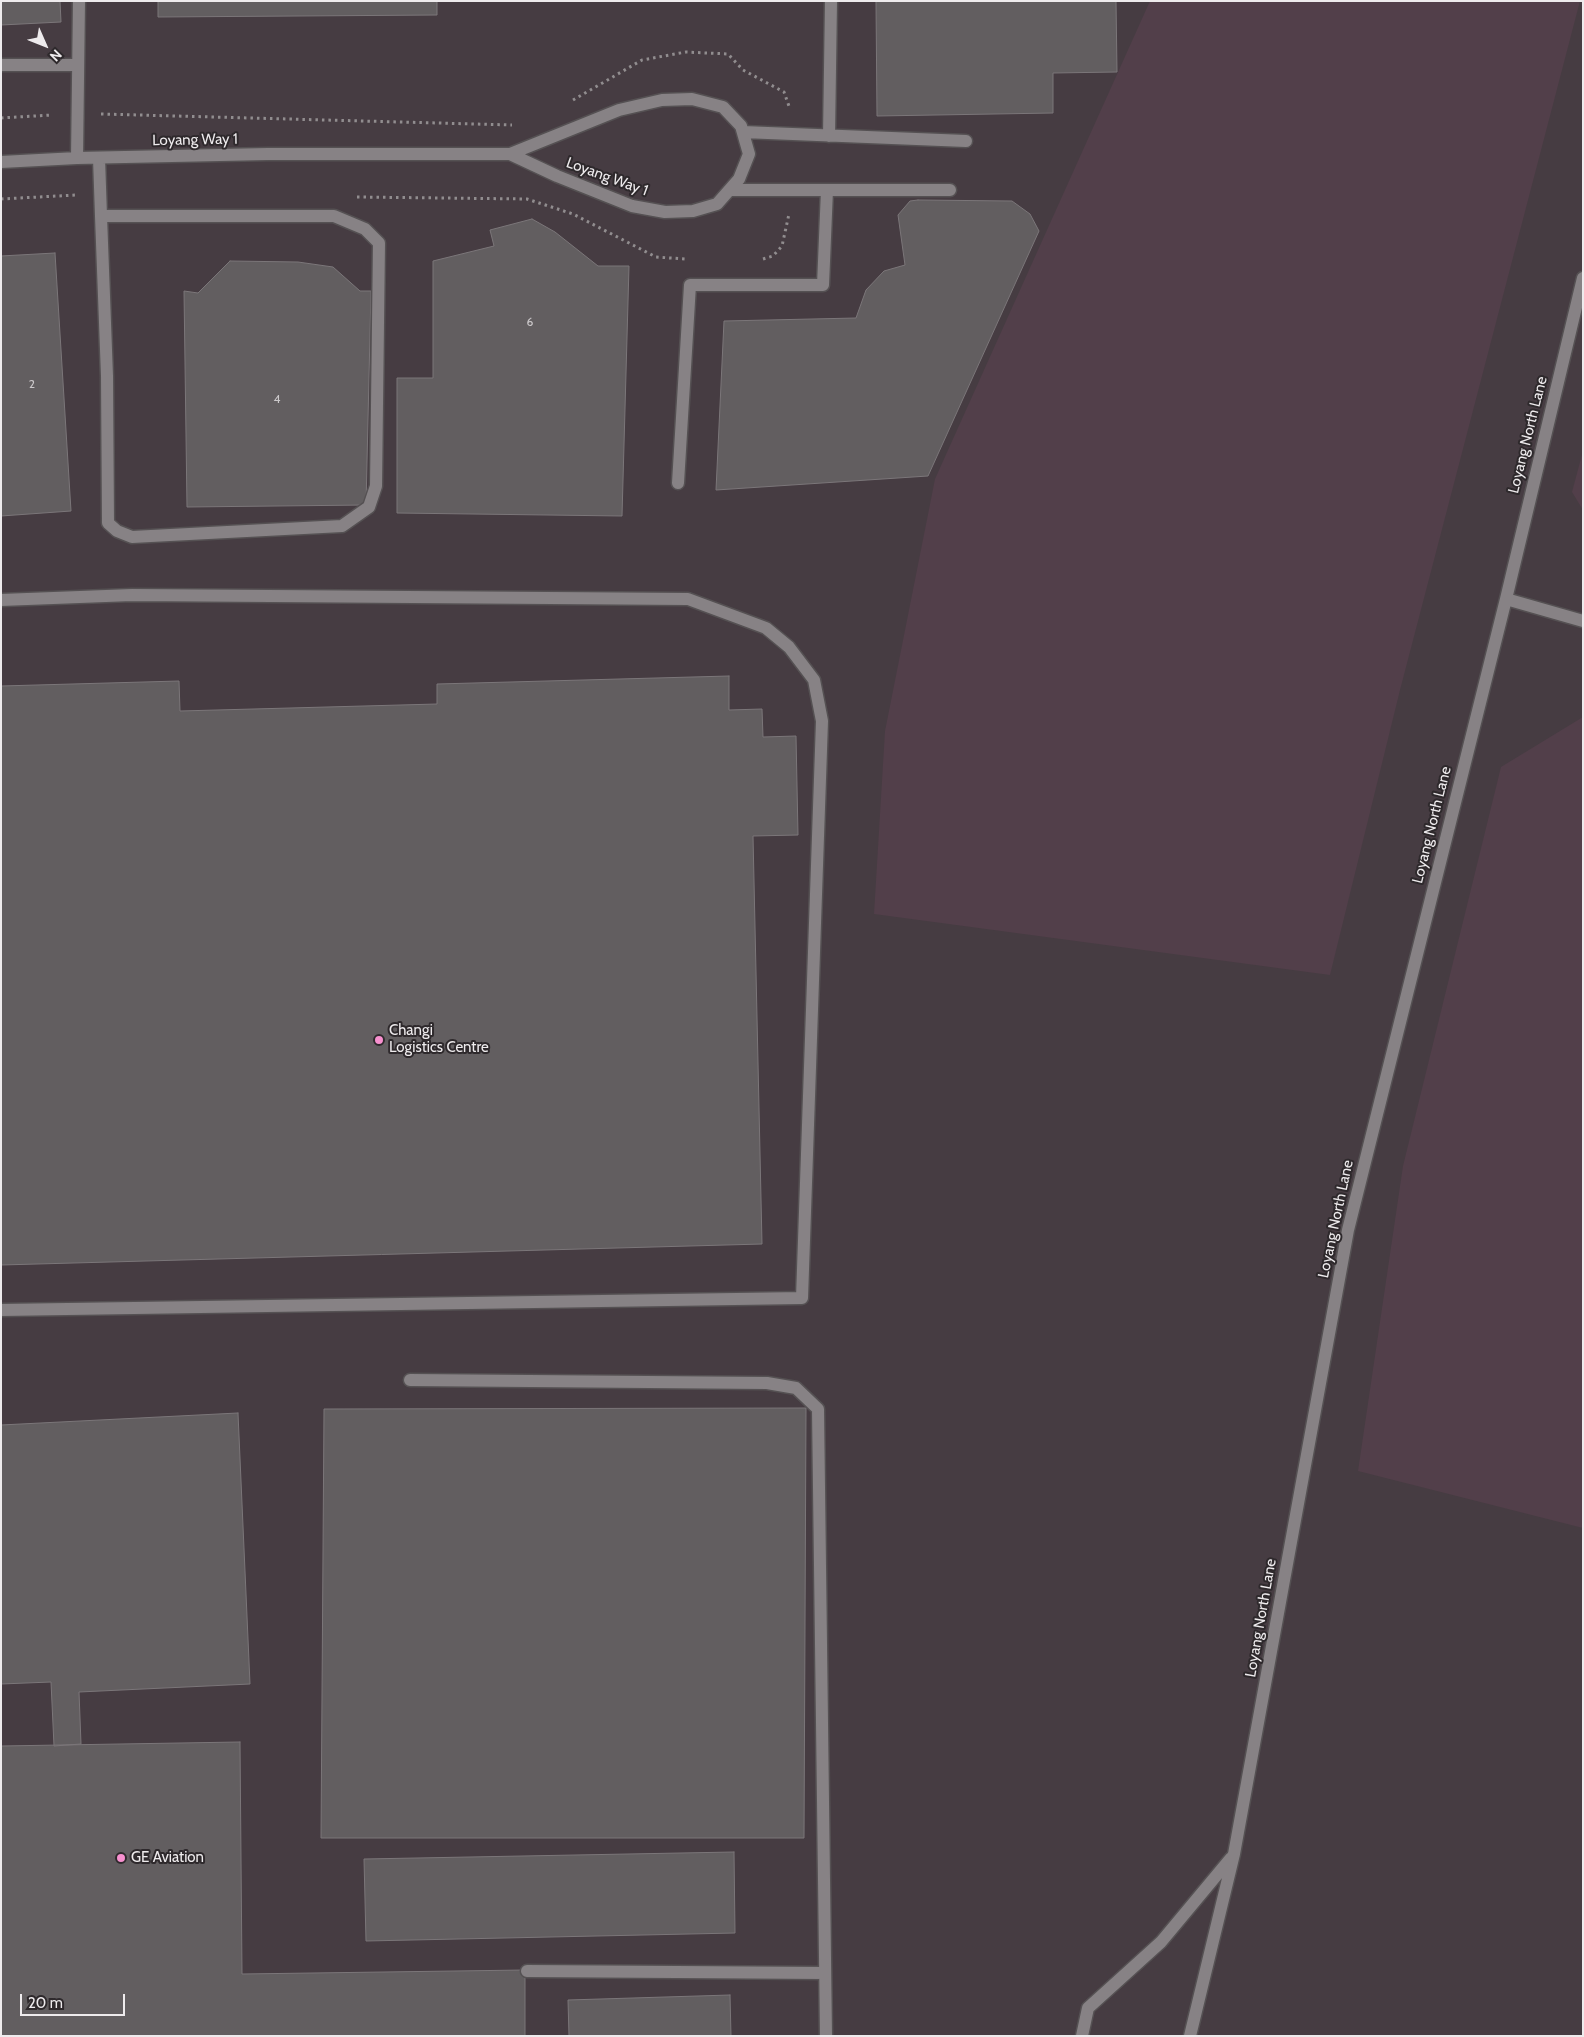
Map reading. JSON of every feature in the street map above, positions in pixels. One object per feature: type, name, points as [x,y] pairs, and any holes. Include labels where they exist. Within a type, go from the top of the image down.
[{"type":"street","points":[[76,158],[79,1]]},
{"type":"street","points":[[828,136],[831,1]]},
{"type":"street","points":[[1,65],[78,65]]},
{"type":"street","name":"Loyang Way 1","points":[[1,162],[76,158],[268,154],[510,154],[619,110],[662,100],[692,99],[723,107],[741,126],[749,154],[740,179],[717,204],[693,211],[665,212],[632,206],[557,176],[510,154]]},
{"type":"street","points":[[743,132],[966,141]]},
{"type":"street","points":[[99,158],[106,376],[108,523],[117,531],[132,537],[342,526],[370,507],[376,486],[379,243],[366,229],[334,216],[101,216]]},
{"type":"street","points":[[731,190],[950,190]]},
{"type":"street","points":[[678,483],[690,285],[823,285],[827,190]]},
{"type":"street","name":"Loyang North Lane","points":[[1190,2036],[1234,1854],[1348,1230],[1506,599],[1583,278]]},
{"type":"street","points":[[1,600],[132,595],[688,599],[766,628],[789,647],[814,680],[822,721],[802,1298],[1,1310]]},
{"type":"street","points":[[1506,599],[1583,621]]},
{"type":"street","points":[[410,1380],[767,1383],[796,1388],[818,1409],[826,2036]]},
{"type":"street","name":"Loyang North Lane","points":[[1082,2036],[1088,2008],[1161,1942],[1234,1854]]},
{"type":"street","points":[[528,1971],[824,1973]]},
{"type":"path","points":[[565,105],[642,60],[686,52],[728,54],[743,70],[784,92],[796,123],[795,134]]},
{"type":"path","points":[[1,118],[78,114],[513,125]]},
{"type":"path","points":[[755,262],[773,256],[782,246],[788,226],[790,190]]},
{"type":"path","points":[[527,200],[574,214],[656,257],[692,260]]},
{"type":"shaded area","points":[[1,1],[1583,1],[1583,2036],[1,2036]]},
{"type":"shaded area","points":[[1150,1],[1580,1],[1400,690],[1330,975],[874,914],[885,731],[935,479]]},
{"type":"shaded area","points":[[1583,451],[1583,510],[1572,492]]},
{"type":"shaded area","points":[[1583,717],[1583,1528],[1358,1471],[1403,1166],[1501,767]]},
{"type":"building","points":[[1,1],[60,1],[61,22],[1,25]]},
{"type":"building","points":[[158,1],[437,1],[437,15],[158,17]]},
{"type":"building","points":[[876,1],[1116,1],[1117,72],[1053,73],[1053,113],[877,116]]},
{"type":"building","points":[[910,201],[1012,201],[1030,214],[1039,231],[928,476],[716,490],[724,321],[856,318],[866,290],[884,271],[905,265],[898,215]]},
{"type":"building","points":[[532,219],[555,232],[598,266],[629,266],[622,516],[397,513],[397,378],[433,378],[433,261],[494,246],[490,230]]},
{"type":"building","points":[[55,253],[71,511],[1,516],[1,256]]},
{"type":"building","points":[[230,261],[298,262],[333,267],[360,291],[371,291],[366,505],[187,507],[184,291],[198,293]]},
{"type":"building","name":"Changi Logistics Centre","points":[[729,676],[729,710],[762,709],[763,737],[796,736],[798,835],[753,836],[762,1244],[1,1265],[1,686],[179,681],[180,711],[437,704],[437,684]]},
{"type":"building","points":[[806,1408],[804,1838],[321,1838],[324,1409]]},
{"type":"building","points":[[238,1413],[250,1684],[79,1692],[81,1744],[54,1746],[51,1682],[1,1684],[1,1425]]},
{"type":"building","name":"GE Aviation","points":[[240,1742],[242,1974],[525,1970],[525,2036],[1,2036],[1,1746]]},
{"type":"building","points":[[734,1852],[735,1933],[366,1941],[364,1859]]},
{"type":"building","points":[[730,1995],[731,2036],[569,2036],[568,2000]]},
{"type":"place","name":"Changi Logistics Centre","points":[[379,1040]]},
{"type":"place","name":"GE Aviation","points":[[121,1858]]}]
